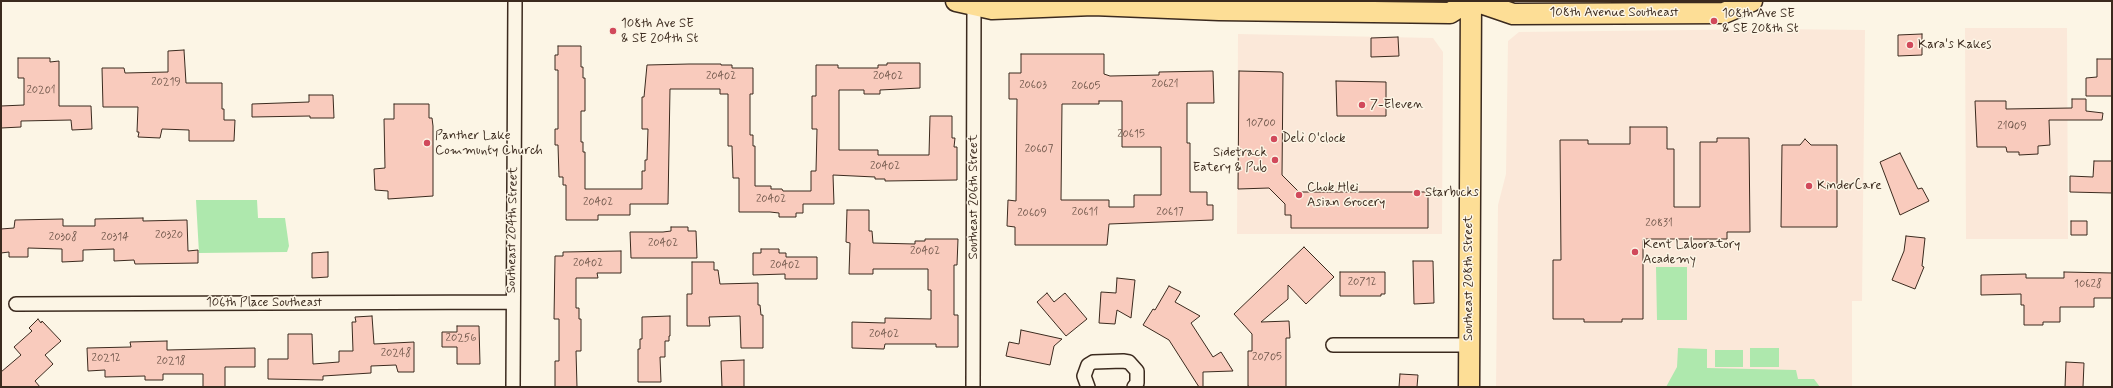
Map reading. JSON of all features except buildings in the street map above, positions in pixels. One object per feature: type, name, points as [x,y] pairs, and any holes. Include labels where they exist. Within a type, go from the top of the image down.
[{"type":"main road","points":[[965,4],[992,9],[1093,5],[1219,10],[1450,13],[1470,1]]},
{"type":"main road","name":"Southeast 208th Street","points":[[1468,387],[1470,1]]},
{"type":"main road","name":"108th Avenue Southeast","points":[[1475,1],[1513,14],[1724,13],[1752,1]]},
{"type":"street","name":"Southeast 204th Street","points":[[513,387],[515,1]]},
{"type":"street","name":"Southeast 206th Street","points":[[965,4],[973,387]]},
{"type":"street","name":"106th Place Southeast","points":[[16,304],[513,302]]},
{"type":"street","points":[[1333,345],[1468,345]]},
{"type":"street","points":[[1088,387],[1084,376],[1088,365],[1093,362],[1123,361],[1129,362],[1137,371],[1137,383],[1134,387]]},
{"type":"shaded area","points":[[1965,28],[2067,28],[2068,239],[1966,239]]},
{"type":"shaded area","name":"Kent Laboratory Academy","points":[[1776,29],[1865,30],[1862,301],[1852,301],[1852,387],[1496,387],[1498,205],[1506,174],[1508,41],[1519,32]]},
{"type":"shaded area","points":[[1238,34],[1433,38],[1443,52],[1442,234],[1237,234]]},
{"type":"green space","points":[[196,200],[257,200],[258,218],[285,218],[289,246],[287,252],[199,253]]},
{"type":"green space","points":[[1656,267],[1687,267],[1687,320],[1657,320]]},
{"type":"green space","points":[[1678,348],[1707,349],[1707,368],[1796,370],[1798,379],[1814,379],[1820,387],[1666,387],[1677,367]]},
{"type":"green space","points":[[1750,348],[1779,348],[1779,367],[1750,367]]},
{"type":"green space","points":[[1715,350],[1743,350],[1743,367],[1715,367]]},
{"type":"place","name":"108th Ave SE & SE 208th St","points":[[1714,21]]},
{"type":"place","name":"108th Ave SE & SE 204th St","points":[[613,31]]},
{"type":"place","name":"Kara's Kakes","points":[[1910,45]]},
{"type":"place","name":"7-Eleven","points":[[1362,105]]},
{"type":"place","name":"Deli O'clock","points":[[1274,139]]},
{"type":"place","name":"Panther Lake Communty Church","points":[[427,143]]},
{"type":"place","name":"Sidetrack Eatery & Pub","points":[[1275,160]]},
{"type":"place","name":"KinderCare","points":[[1809,186]]},
{"type":"place","name":"Starbucks","points":[[1417,193]]},
{"type":"place","name":"Chok Hlei Asian Grocery","points":[[1299,195]]},
{"type":"place","name":"Kent Laboratory Academy","points":[[1635,252]]}]
